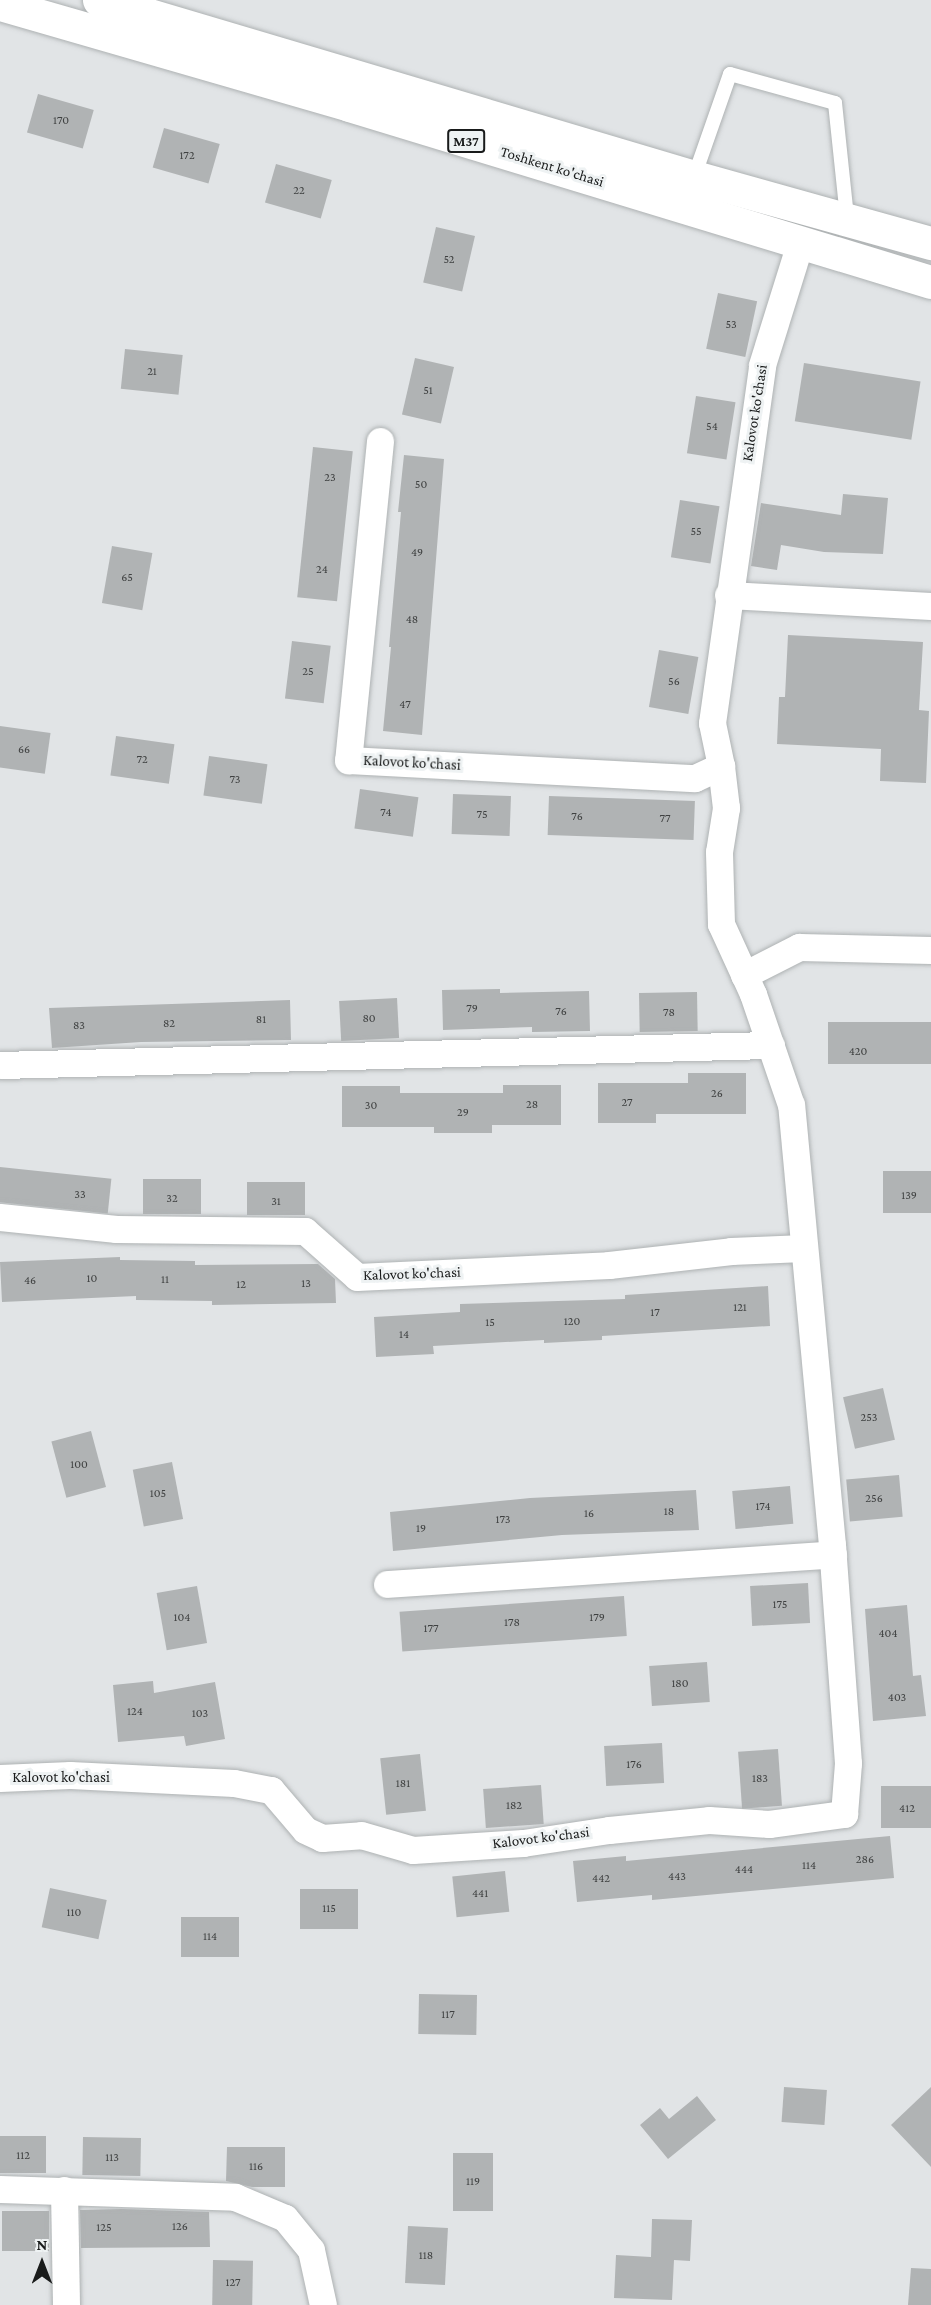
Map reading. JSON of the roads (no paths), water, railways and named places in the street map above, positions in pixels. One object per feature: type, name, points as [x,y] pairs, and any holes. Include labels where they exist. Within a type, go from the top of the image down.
[{"type":"highway","name":"Toshkent ko'chasi","points":[[99,0],[694,177],[847,217],[931,243]]},
{"type":"highway","name":"Toshkent ko'chasi","points":[[0,4],[349,105],[931,282]]},
{"type":"street","name":"Kalovot ko'chasi","points":[[0,1778],[70,1775],[234,1783],[271,1790],[305,1830],[322,1838],[361,1835],[413,1850],[523,1843],[609,1830],[710,1820],[769,1824],[844,1814],[848,1763],[833,1554],[791,1105],[744,975],[721,924],[719,852],[726,808],[721,766],[712,723],[728,595],[762,365],[800,243]]},
{"type":"street","name":"Kalovot ko'chasi","points":[[380,441],[348,760],[695,778],[721,766]]},
{"type":"street","points":[[728,595],[931,606]]},
{"type":"street","points":[[744,975],[799,947],[931,950]]},
{"type":"street","points":[[0,1065],[771,1045]]},
{"type":"street","name":"Kalovot ko'chasi","points":[[0,1217],[116,1229],[305,1231],[357,1277],[609,1265],[730,1251],[804,1248]]},
{"type":"street","points":[[387,1584],[833,1554]]},
{"type":"street","points":[[0,2189],[235,2197],[285,2218],[310,2250],[323,2305]]},
{"type":"street","points":[[64,2190],[66,2305]]},
{"type":"lane","points":[[694,177],[730,74],[835,103],[847,217]]}]
